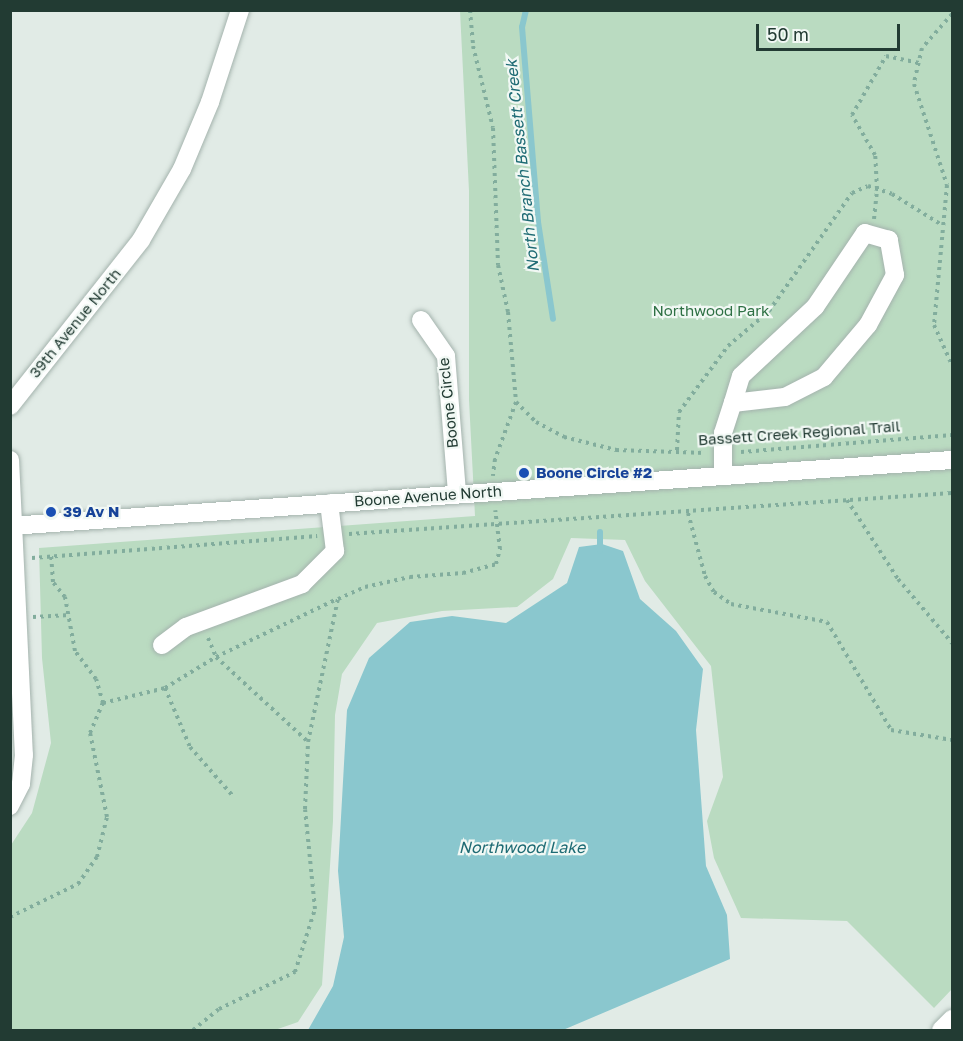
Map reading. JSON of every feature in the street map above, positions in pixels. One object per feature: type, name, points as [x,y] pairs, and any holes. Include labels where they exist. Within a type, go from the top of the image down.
[{"type":"street","name":"39th Avenue North","points":[[10,406],[141,240],[186,160],[210,102],[240,10]]},
{"type":"street","points":[[723,475],[723,433],[741,376],[815,307],[848,254],[865,233],[889,240],[895,275],[868,325],[824,377],[785,397],[733,403]]},
{"type":"street","name":"Boone Circle","points":[[421,320],[446,356],[457,494]]},
{"type":"street","points":[[10,460],[24,755],[21,784],[10,806]]},
{"type":"street","name":"Boone Avenue North","points":[[12,526],[952,460]]},
{"type":"street","points":[[162,645],[186,627],[302,584],[335,551],[329,503]]},
{"type":"street","points":[[941,1030],[952,1019]]},
{"type":"path","points":[[103,703],[165,688],[216,657],[366,587],[410,577],[463,573],[496,564],[500,549],[491,491],[495,459],[516,402],[508,312],[498,265],[493,128],[473,46],[470,10]]},
{"type":"path","points":[[952,14],[922,48],[914,84],[947,185],[934,325],[952,365]]},
{"type":"path","points":[[872,235],[877,189],[875,155],[852,115],[886,56],[919,63]]},
{"type":"path","points":[[677,450],[679,412],[728,346],[769,311],[852,193],[868,186],[892,194],[942,225]]},
{"type":"path","name":"Bassett Creek Regional Trail","points":[[516,402],[536,422],[564,437],[616,450],[723,453],[952,435]]},
{"type":"path","points":[[15,561],[51,555],[688,513],[952,493]]},
{"type":"path","points":[[847,500],[898,579],[952,643]]},
{"type":"path","points":[[688,513],[705,576],[714,592],[731,604],[827,622],[891,730],[952,740]]},
{"type":"path","points":[[10,917],[78,884],[98,857],[107,817],[90,733],[103,703],[96,679],[75,651],[65,597],[53,582],[51,555]]},
{"type":"path","points":[[193,1030],[219,1009],[295,972],[315,909],[305,809],[308,742],[338,599]]},
{"type":"path","points":[[17,617],[70,615]]},
{"type":"path","points":[[216,657],[308,742]]},
{"type":"path","points":[[165,688],[190,747],[232,795]]},
{"type":"green space","name":"Northwood Park","points":[[460,11],[952,11],[952,989],[934,1008],[847,921],[741,918],[714,858],[707,821],[723,777],[711,666],[645,581],[625,540],[571,538],[553,579],[517,607],[442,611],[377,623],[342,674],[335,715],[333,821],[322,985],[298,1022],[275,1030],[11,1030],[11,845],[32,813],[51,743],[42,658],[39,548],[475,516],[469,400],[469,191]]},
{"type":"water","name":"Northwood Lake","points":[[602,544],[623,551],[640,599],[676,631],[703,669],[696,730],[706,866],[727,915],[730,959],[563,1030],[308,1030],[333,986],[344,937],[338,871],[347,710],[369,658],[410,622],[452,616],[506,623],[567,583],[579,547]]},
{"type":"waterway","name":"North Branch Bassett Creek","points":[[526,10],[522,27],[538,222],[553,319]]},
{"type":"waterway","points":[[600,532],[600,551]]},
{"type":"place","name":"Boone Circle #2","points":[[524,473]]},
{"type":"place","name":"39 Av N","points":[[51,512]]}]
